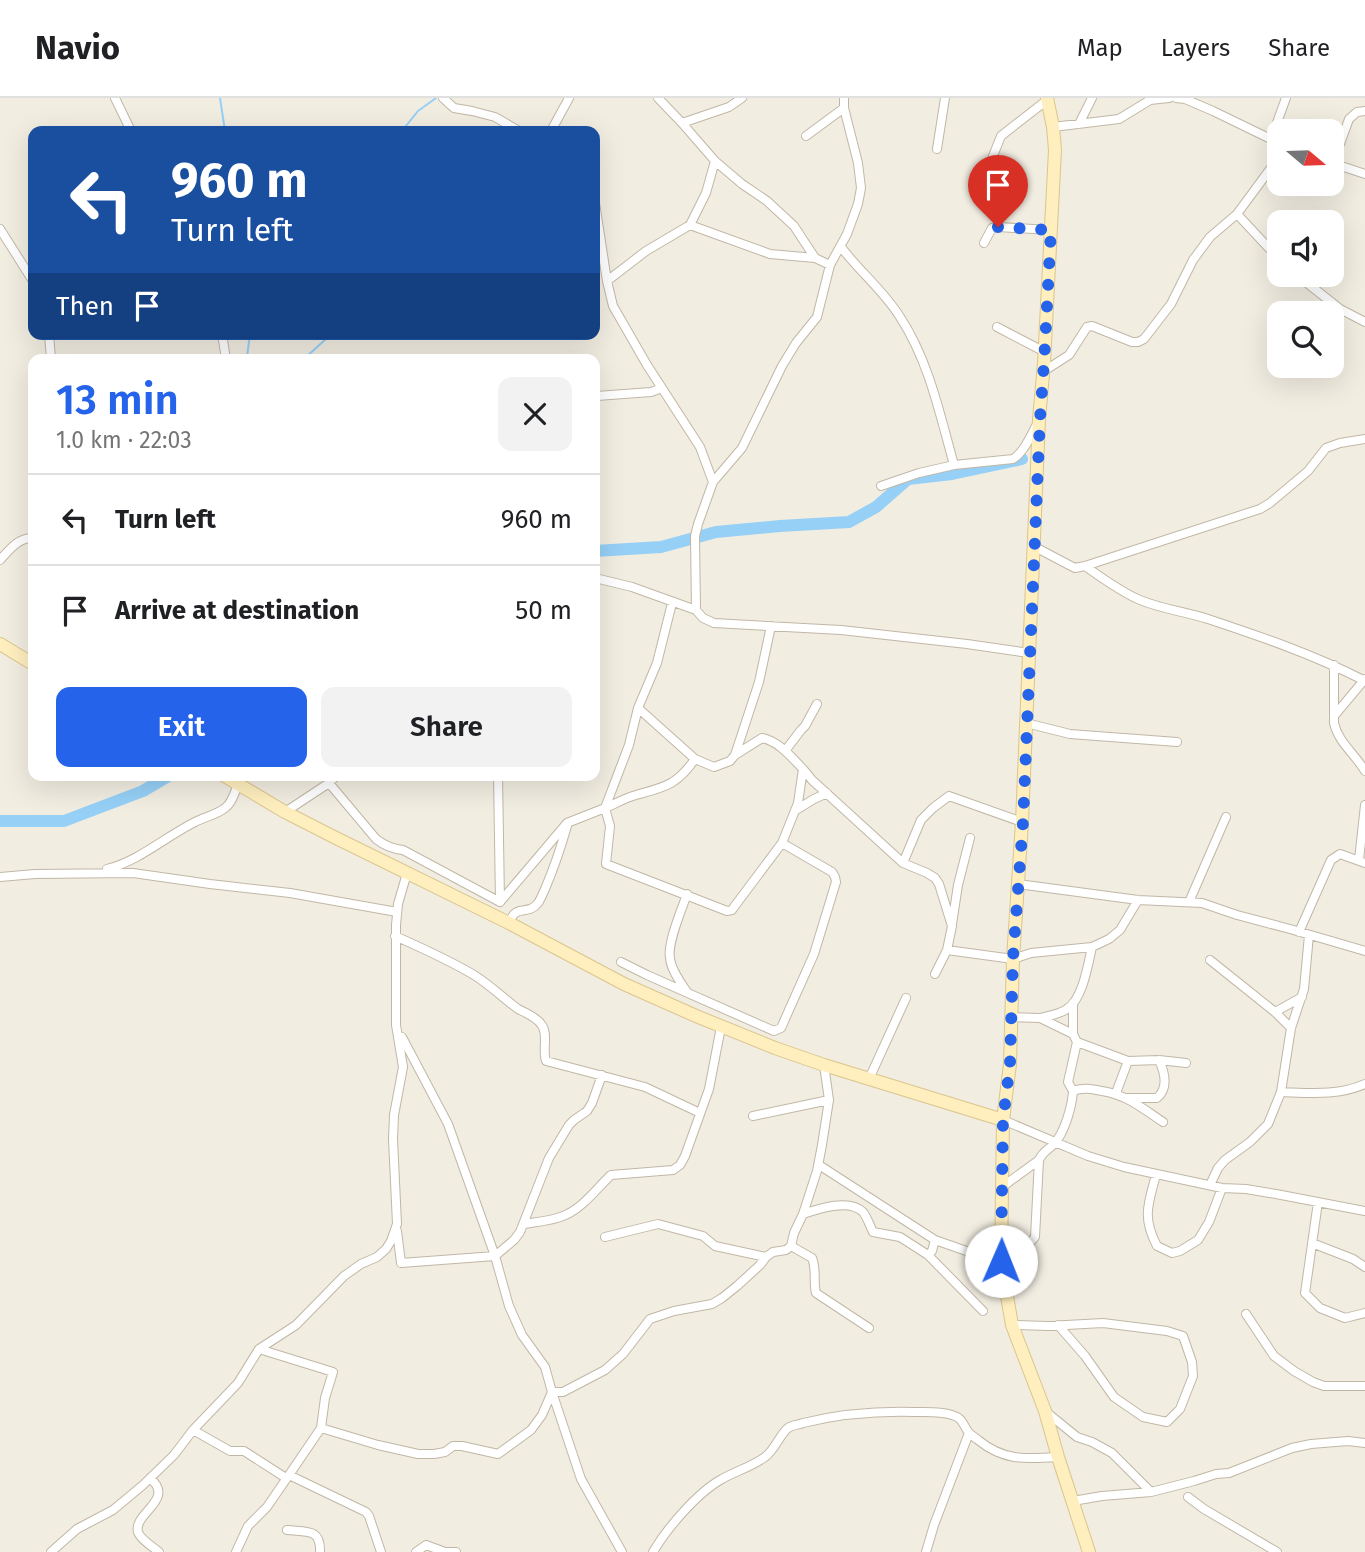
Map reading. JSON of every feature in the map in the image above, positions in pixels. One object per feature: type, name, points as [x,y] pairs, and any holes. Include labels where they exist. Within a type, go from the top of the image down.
[{"type":"street","points":[[115,98],[129,126]]},
{"type":"street","points":[[443,98],[454,108],[495,117],[510,126]]},
{"type":"street","points":[[554,126],[569,98]]},
{"type":"street","points":[[658,98],[715,161],[741,184],[767,201],[794,226],[815,257]]},
{"type":"street","points":[[682,123],[729,107],[742,98]]},
{"type":"street","points":[[696,610],[695,536],[713,482],[742,448],[782,366],[817,317],[830,265],[841,247],[858,204],[861,188],[858,163],[844,108],[844,98]]},
{"type":"street","points":[[937,149],[945,98]]},
{"type":"street","points":[[1079,124],[1092,98]]},
{"type":"street","points":[[1054,127],[1119,119],[1152,99],[1169,98]]},
{"type":"street","points":[[1176,98],[1213,111],[1267,137]]},
{"type":"street","points":[[1281,119],[1286,98]]},
{"type":"street","points":[[992,156],[1001,136],[1047,99],[1054,127],[1055,164],[1028,653],[1023,822],[1013,958],[1010,1064],[1003,1120],[1001,1261],[1012,1325],[1045,1411],[1089,1552]]},
{"type":"street","points":[[806,136],[844,108]]},
{"type":"street","points":[[1344,132],[1349,119],[1357,112],[1365,111]]},
{"type":"street","points":[[607,281],[646,251],[690,225],[715,161]]},
{"type":"street","points":[[1344,167],[1365,174]]},
{"type":"street","points":[[1044,371],[1069,355],[1087,327],[1093,326],[1132,342],[1144,339],[1171,304],[1193,260],[1210,237],[1237,214],[1267,173]]},
{"type":"street","points":[[1237,214],[1267,246]]},
{"type":"street","points":[[690,225],[770,254],[815,257],[830,265]]},
{"type":"street","points":[[984,243],[992,228],[1051,230]]},
{"type":"street","points":[[0,229],[28,273]]},
{"type":"street","points":[[600,236],[614,306],[647,365],[700,447],[713,482]]},
{"type":"street","points":[[841,247],[901,318],[917,349],[935,396],[954,465]]},
{"type":"street","points":[[1312,287],[1340,309],[1365,322]]},
{"type":"street","points":[[998,327],[1045,352]]},
{"type":"street","points":[[600,396],[651,392],[662,388]]},
{"type":"street","points":[[881,486],[954,465],[1013,459],[1018,456],[1040,419]]},
{"type":"street","points":[[1035,547],[1075,568],[1260,509],[1308,471],[1326,448],[1365,439]]},
{"type":"street","points":[[0,560],[20,541],[28,538]]},
{"type":"street","points":[[1085,566],[1140,600],[1204,618],[1334,665],[1365,680],[1334,716]]},
{"type":"street","points":[[600,579],[632,587],[696,610],[703,618],[714,623],[841,630],[1028,653]]},
{"type":"street","points":[[672,603],[657,663],[638,708],[629,745],[605,808],[610,826],[606,864],[727,911],[732,910],[782,843],[798,803],[803,769]]},
{"type":"street","points":[[736,755],[759,682],[771,626]]},
{"type":"street","points":[[0,644],[28,661]]},
{"type":"street","points":[[1334,665],[1335,731],[1365,771]]},
{"type":"street","points":[[786,751],[817,704]]},
{"type":"street","points":[[638,708],[695,759],[713,767],[730,761],[762,738],[786,751],[812,780],[903,863],[935,878],[952,926]]},
{"type":"street","points":[[1026,723],[1070,734],[1177,742]]},
{"type":"street","points":[[500,902],[567,823],[668,785],[685,774],[695,759]]},
{"type":"street","points":[[233,781],[285,812],[509,923],[624,984],[775,1048],[1003,1120],[1087,1156],[1156,1175],[1365,1211]]},
{"type":"street","points":[[498,781],[500,902]]},
{"type":"street","points":[[285,812],[329,783],[383,845],[403,850],[500,902]]},
{"type":"street","points":[[87,874],[124,864],[169,836],[226,808],[238,784]]},
{"type":"street","points":[[795,810],[827,793]]},
{"type":"street","points":[[903,863],[921,820],[949,796],[1023,822]]},
{"type":"street","points":[[1299,932],[1331,860],[1340,854],[1362,862],[1365,806]]},
{"type":"street","points":[[1189,902],[1226,817]]},
{"type":"street","points":[[509,923],[512,914],[532,908],[540,901],[553,871],[567,823]]},
{"type":"street","points":[[935,974],[947,950],[958,885],[970,838]]},
{"type":"street","points":[[621,962],[774,1031],[778,1030],[814,954],[836,882],[832,873],[782,843]]},
{"type":"street","points":[[0,877],[120,872],[149,874],[290,893],[397,912]]},
{"type":"street","points":[[407,873],[397,912],[395,936],[397,1025],[403,1067],[393,1127],[401,1264],[495,1256],[514,1240],[524,1224],[549,1158],[569,1125],[587,1111],[602,1075]]},
{"type":"street","points":[[1018,884],[1138,900],[1202,903],[1365,951]]},
{"type":"street","points":[[687,992],[669,957],[676,923],[688,894]]},
{"type":"street","points":[[947,950],[1013,958],[1031,953],[1092,947],[1120,930],[1138,900]]},
{"type":"street","points":[[1210,1185],[1225,1160],[1250,1142],[1268,1124],[1281,1092],[1292,1028],[1302,997],[1309,935]]},
{"type":"street","points":[[395,936],[469,972],[536,1019],[543,1025],[546,1061],[659,1092],[699,1113]]},
{"type":"street","points":[[1012,1017],[1040,1018],[1067,1010],[1084,984],[1092,947]]},
{"type":"street","points":[[1210,960],[1292,1028]]},
{"type":"street","points":[[1275,1012],[1302,997]]},
{"type":"street","points":[[869,1079],[906,998]]},
{"type":"street","points":[[1001,1247],[1029,1244],[1035,1237],[1040,1160],[1042,1154],[1055,1143],[1071,1109],[1073,1091],[1068,1082],[1075,1038],[1073,1003]]},
{"type":"street","points":[[524,1224],[564,1216],[581,1205],[611,1175],[673,1170],[680,1165],[709,1089],[715,1065],[722,1008]]},
{"type":"street","points":[[1040,1018],[1075,1038],[1128,1061],[1186,1063]]},
{"type":"street","points":[[397,1025],[448,1124],[495,1256],[509,1306],[522,1335],[545,1367],[581,1479],[622,1552]]},
{"type":"street","points":[[1128,1098],[1160,1096],[1165,1081],[1159,1060]]},
{"type":"street","points":[[1116,1093],[1128,1061]]},
{"type":"street","points":[[552,1392],[563,1392],[605,1370],[623,1354],[650,1320],[674,1311],[712,1304],[766,1257],[791,1246],[819,1165],[829,1100],[824,1065]]},
{"type":"street","points":[[1281,1092],[1334,1093],[1365,1084]]},
{"type":"street","points":[[1073,1091],[1089,1089],[1116,1093],[1163,1122]]},
{"type":"street","points":[[753,1116],[829,1100]]},
{"type":"street","points":[[1002,1188],[1040,1160]]},
{"type":"street","points":[[819,1165],[935,1240],[1001,1261]]},
{"type":"street","points":[[1156,1175],[1148,1203],[1147,1222],[1157,1246],[1172,1253],[1181,1251],[1198,1240],[1222,1188]]},
{"type":"street","points":[[1318,1202],[1305,1293],[1320,1308],[1345,1318],[1365,1313]]},
{"type":"street","points":[[803,1214],[825,1206],[855,1207],[864,1213],[873,1232],[900,1237],[928,1255],[983,1311]]},
{"type":"street","points":[[51,1552],[77,1529],[113,1510],[150,1478],[238,1383],[259,1349],[296,1325],[344,1276],[386,1249],[397,1224]]},
{"type":"street","points":[[605,1237],[658,1224],[703,1236],[715,1246],[766,1257]]},
{"type":"street","points":[[928,1255],[935,1240]]},
{"type":"street","points":[[1311,1243],[1353,1259],[1365,1267]]},
{"type":"street","points":[[791,1246],[813,1258],[816,1293],[869,1328]]},
{"type":"street","points":[[1246,1314],[1274,1356],[1294,1371],[1324,1386],[1365,1386]]},
{"type":"street","points":[[1012,1325],[1103,1323],[1167,1331],[1183,1336],[1192,1362],[1193,1376],[1180,1409],[1167,1422],[1143,1417],[1114,1396],[1058,1325]]},
{"type":"street","points":[[236,1552],[248,1526],[267,1507],[321,1428],[325,1398],[333,1372],[259,1349]]},
{"type":"street","points":[[321,1428],[418,1454],[445,1452],[453,1446],[462,1446],[498,1454],[531,1430],[552,1392]]},
{"type":"street","points":[[1045,1411],[1077,1437],[1093,1442],[1112,1453],[1152,1492]]},
{"type":"street","points":[[653,1552],[662,1537],[706,1490],[767,1455],[790,1427],[843,1415],[937,1412],[955,1415],[964,1421],[970,1433],[987,1448],[1010,1457],[1058,1457]]},
{"type":"street","points":[[193,1430],[230,1451],[244,1451],[287,1476],[366,1511],[381,1552]]},
{"type":"street","points":[[926,1552],[970,1433]]},
{"type":"street","points":[[1073,1501],[1152,1492],[1216,1474],[1229,1473],[1292,1448],[1311,1444],[1348,1441],[1365,1443]]},
{"type":"street","points":[[150,1478],[158,1484],[159,1490],[138,1529],[139,1534],[159,1552]]},
{"type":"street","points":[[1188,1497],[1277,1552]]},
{"type":"street","points":[[287,1530],[314,1533],[320,1542],[320,1552]]},
{"type":"street","points":[[416,1552],[426,1545],[445,1552],[456,1552]]},
{"type":"waterway","points":[[220,98],[224,126]]},
{"type":"waterway","points":[[406,126],[418,111],[436,98]]},
{"type":"waterway","points":[[247,354],[249,340]]},
{"type":"waterway","points":[[309,354],[325,340]]},
{"type":"waterway","points":[[600,551],[661,547],[716,532],[849,522],[876,507],[908,479],[952,474],[1022,459]]},
{"type":"waterway","points":[[0,821],[64,821],[143,791],[160,781]]},
{"type":"route","points":[[998,227],[1051,230],[1028,653],[1023,822],[1013,958],[1010,1064],[1003,1120],[1001,1261]]}]
